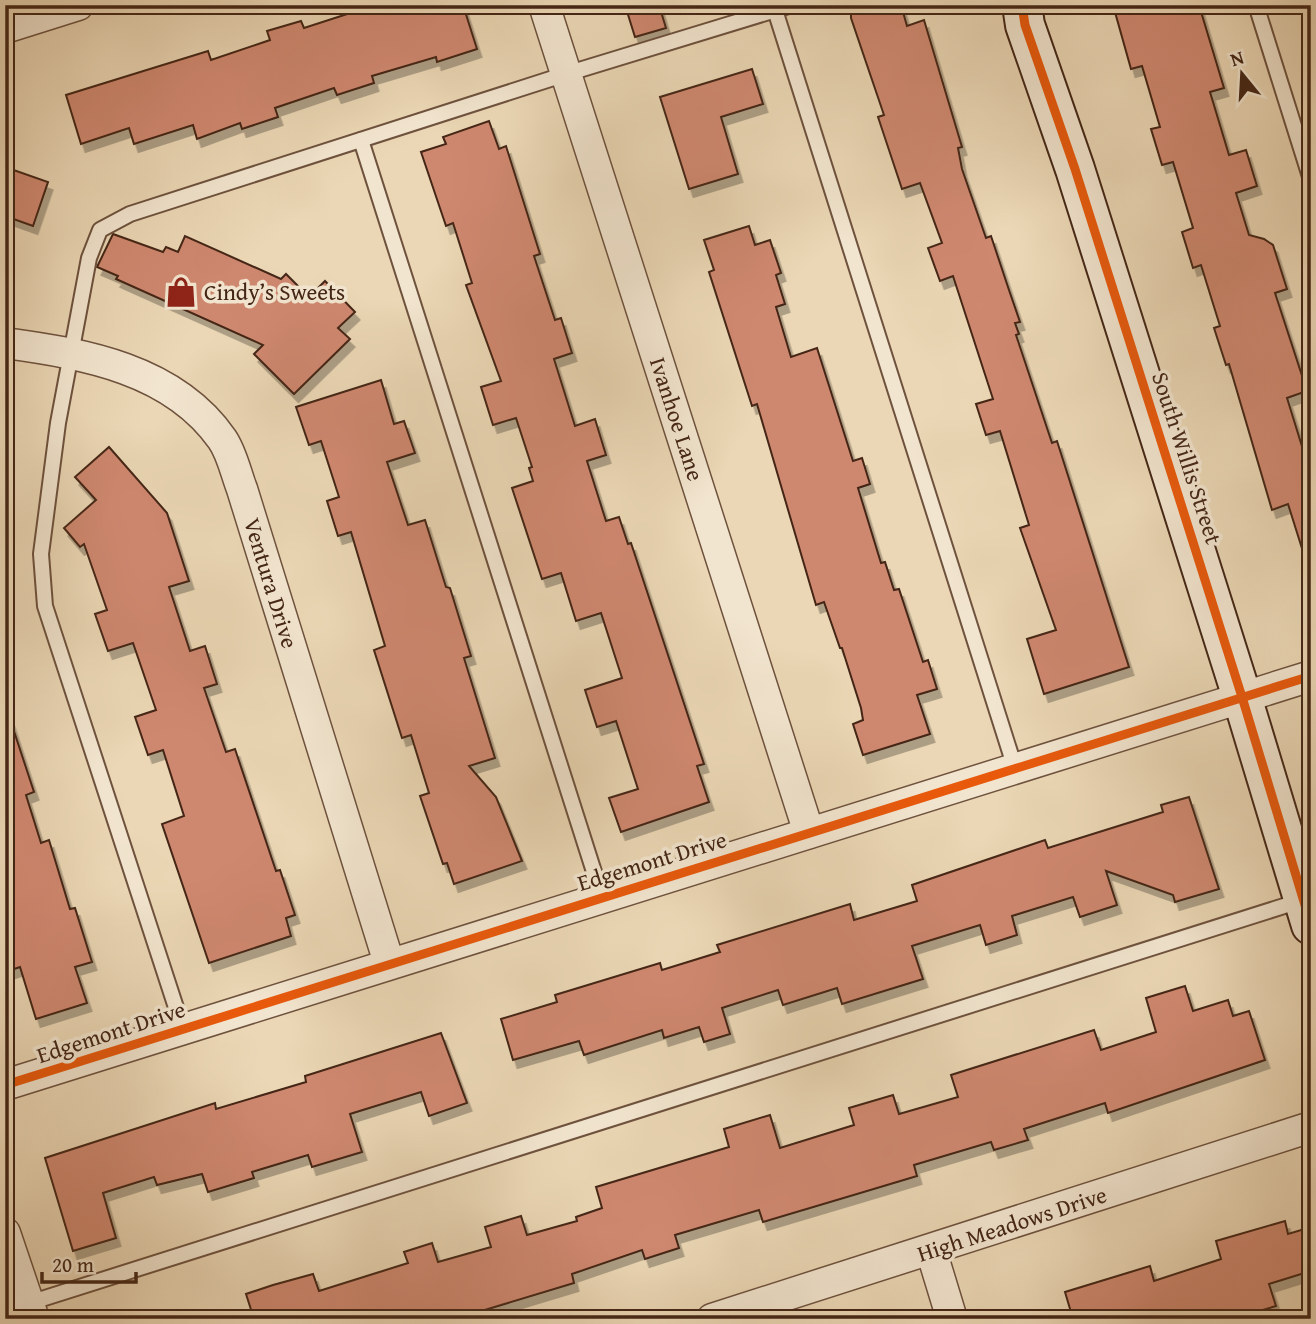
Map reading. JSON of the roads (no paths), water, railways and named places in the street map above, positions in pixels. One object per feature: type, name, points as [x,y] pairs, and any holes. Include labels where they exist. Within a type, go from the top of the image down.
[{"type":"street","points":[[5,29],[78,5]]},
{"type":"street","name":"Ivanhoe Lane","points":[[544,5],[809,833]]},
{"type":"street","name":"South Willis Street","points":[[1022,5],[1025,25],[1074,169],[1308,907]]},
{"type":"street","name":"Ventura Drive","points":[[5,343],[69,354],[131,369],[186,398],[224,441],[246,502],[389,963]]},
{"type":"street","name":"Edgemont Drive","points":[[5,1086],[389,963],[1311,676]]},
{"type":"street","name":"High Meadows Drive","points":[[712,1319],[1311,1127]]},
{"type":"street","points":[[5,1233],[31,1311]]},
{"type":"street","points":[[931,1250],[952,1319]]},
{"type":"lane","points":[[183,1029],[45,606],[41,554],[69,354],[89,258],[100,230],[130,214],[566,74],[792,5]]},
{"type":"lane","points":[[1256,5],[1311,180]]},
{"type":"lane","points":[[775,10],[1015,768]]},
{"type":"lane","points":[[361,140],[602,897]]},
{"type":"lane","points":[[31,1311],[1308,907]]},
{"type":"place","name":"Cindy’s Sweets","points":[[181,292]]}]
